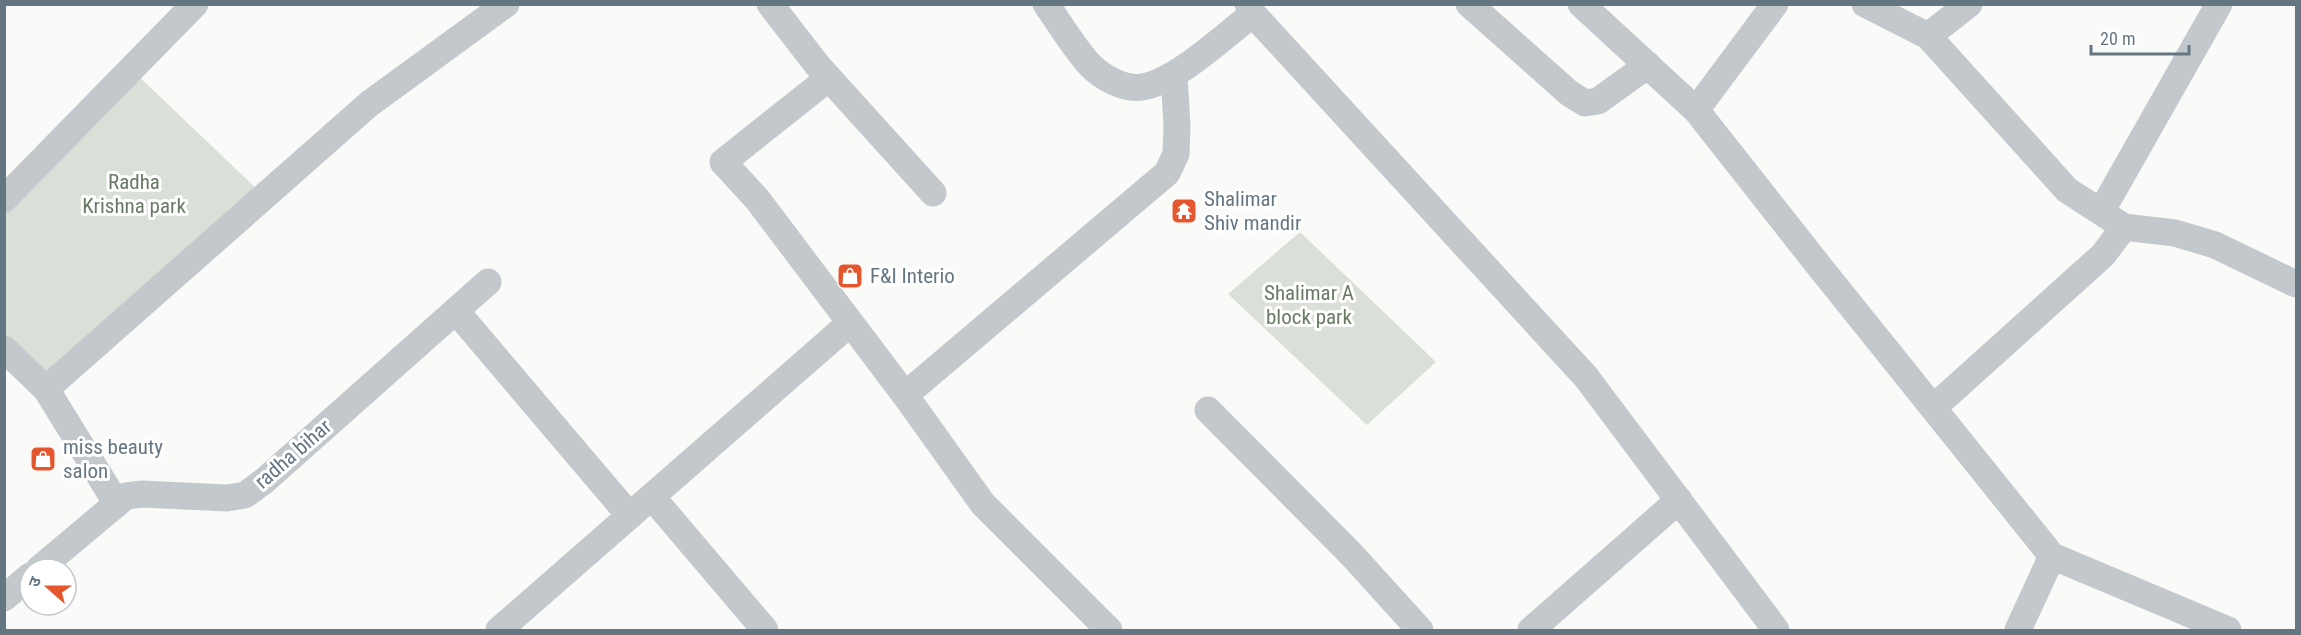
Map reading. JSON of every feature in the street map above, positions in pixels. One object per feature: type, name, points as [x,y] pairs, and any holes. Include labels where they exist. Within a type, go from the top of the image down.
[{"type":"street","points":[[4,199],[195,4]]},
{"type":"street","points":[[45,389],[369,104],[506,4]]},
{"type":"street","points":[[770,4],[829,78],[933,193]]},
{"type":"street","points":[[1046,4],[1090,65],[1106,78],[1125,85],[1142,87],[1174,75],[1250,9],[1586,377],[1776,630]]},
{"type":"street","points":[[1469,4],[1569,93],[1585,103],[1598,101],[1648,65]]},
{"type":"street","points":[[1581,4],[1696,110],[2052,556],[2228,630]]},
{"type":"street","points":[[1696,110],[1775,4]]},
{"type":"street","points":[[1865,4],[1928,36],[2067,190],[2124,227],[2175,233],[2215,245],[2296,284]]},
{"type":"street","points":[[1928,36],[1969,4]]},
{"type":"street","points":[[2101,212],[2219,4]]},
{"type":"street","points":[[905,395],[1167,174],[1176,154],[1174,75]]},
{"type":"street","points":[[829,78],[723,162],[757,199],[849,324],[905,395],[983,504],[1109,630]]},
{"type":"street","points":[[1934,408],[2103,255],[2124,227]]},
{"type":"street","name":"radha bihar","points":[[53,557],[126,496],[142,494],[227,498],[245,495],[264,481],[488,282]]},
{"type":"street","points":[[456,311],[630,516]]},
{"type":"street","points":[[499,630],[849,324]]},
{"type":"street","points":[[4,349],[45,389],[117,504]]},
{"type":"street","points":[[1208,410],[1351,554],[1420,630]]},
{"type":"street","points":[[652,497],[765,630]]},
{"type":"street","points":[[1532,630],[1678,500]]},
{"type":"street","points":[[2018,630],[2052,556]]},
{"type":"street","points":[[4,597],[18,586]]},
{"type":"green space","name":"Radha Krishna park","points":[[131,69],[264,196],[46,389],[5,350],[4,199]]},
{"type":"green space","name":"Shalimar A block park","points":[[1300,232],[1436,362],[1367,425],[1228,294]]},
{"type":"place","name":"Shalimar Shiv mandir","points":[[1184,211]]},
{"type":"place","name":"F&I Interio","points":[[850,276]]},
{"type":"place","name":"miss beauty salon","points":[[43,459]]}]
